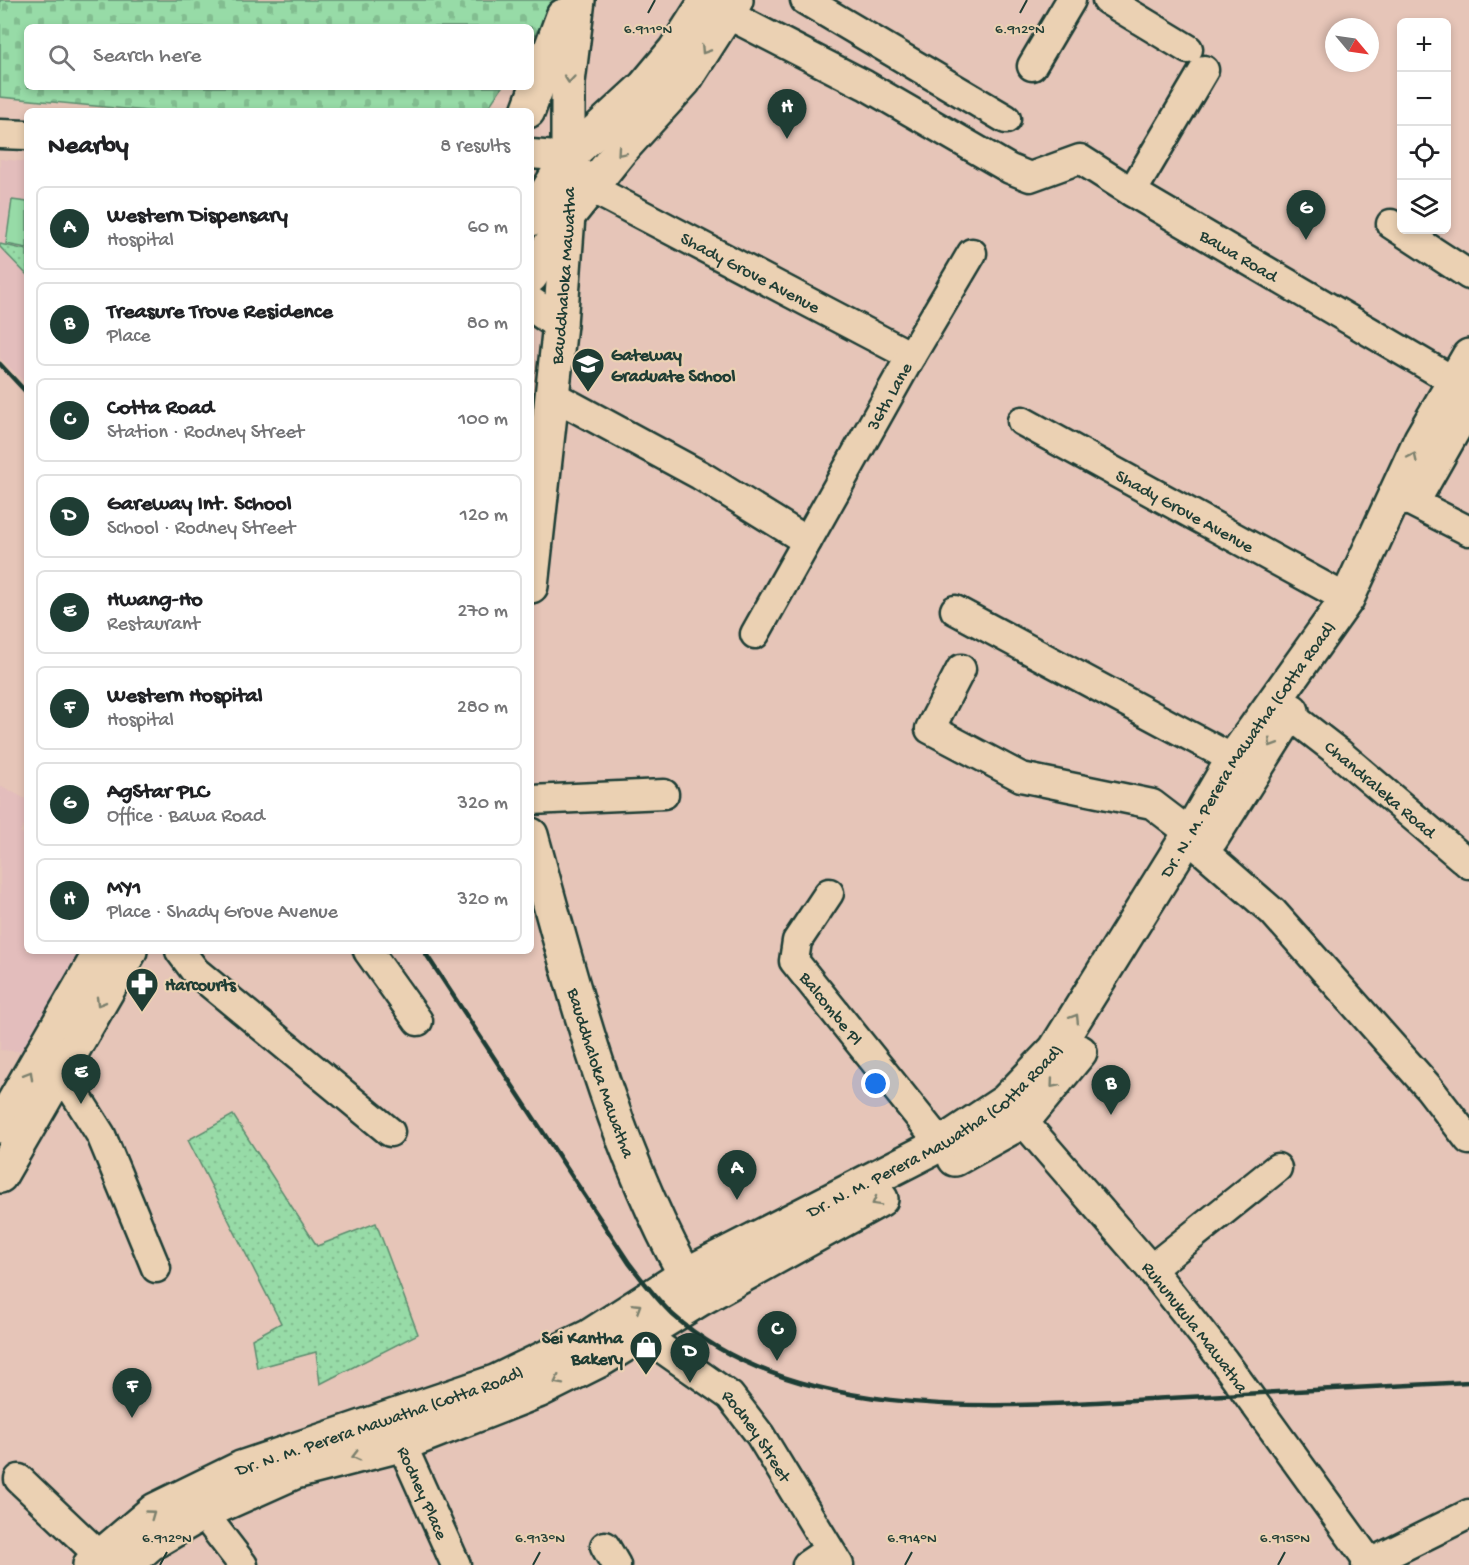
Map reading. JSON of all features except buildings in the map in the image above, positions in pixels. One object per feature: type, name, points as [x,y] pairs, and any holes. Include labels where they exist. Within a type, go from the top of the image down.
[{"type":"main road","points":[[534,89],[569,0]]},
{"type":"main road","name":"Bauddhaloka Mawatha","points":[[534,561],[554,396],[560,324],[568,216],[568,82],[578,0]]},
{"type":"main road","points":[[534,214],[568,157],[644,87],[675,50],[723,5]]},
{"type":"main road","points":[[534,271],[568,216],[684,81],[723,5]]},
{"type":"main road","points":[[526,108],[533,90]]},
{"type":"main road","points":[[534,306],[560,324]]},
{"type":"main road","name":"Dr. N. M. Perera Mawatha (Cotta Road)","points":[[1197,842],[1290,715],[1412,502],[1465,382]]},
{"type":"main road","name":"Dr. N. M. Perera Mawatha (Cotta Road)","points":[[105,1562],[150,1544],[203,1513],[295,1472],[396,1432],[693,1287],[1014,1111],[1080,1053],[1197,842],[1233,759],[1347,599],[1421,439],[1465,382]]},
{"type":"main road","name":"Bauddhaloka Mawatha","points":[[534,846],[566,963],[613,1108],[649,1199],[693,1287]]},
{"type":"main road","points":[[0,1126],[99,954]]},
{"type":"main road","points":[[0,1176],[128,954]]},
{"type":"main road","name":"Dr. N. M. Perera Mawatha (Cotta Road)","points":[[105,1562],[155,1510],[241,1468],[396,1432],[538,1391],[643,1335],[693,1287],[941,1144],[1014,1111]]},
{"type":"street","points":[[805,0],[1006,119]]},
{"type":"street","points":[[1032,66],[1071,0]]},
{"type":"street","points":[[1107,0],[1196,59],[1132,192]]},
{"type":"street","name":"Bawa Road","points":[[723,5],[1010,170],[1030,177],[1080,159],[1132,192],[1465,382]]},
{"type":"street","points":[[0,135],[24,135]]},
{"type":"street","points":[[534,154],[568,157],[591,188]]},
{"type":"street","name":"Shady Grove Avenue","points":[[591,188],[911,356]]},
{"type":"street","points":[[1391,224],[1469,275]]},
{"type":"street","name":"36th Lane","points":[[755,634],[911,356],[972,253]]},
{"type":"street","points":[[554,396],[700,475],[807,541]]},
{"type":"street","name":"Shady Grove Avenue","points":[[1022,421],[1347,599]]},
{"type":"street","points":[[1412,502],[1469,531]]},
{"type":"street","points":[[955,610],[1233,759]]},
{"type":"street","points":[[961,669],[930,729],[1021,777],[1152,804],[1273,912],[1429,1088],[1469,1140]]},
{"type":"street","name":"Chandraleka Road","points":[[1290,715],[1339,753],[1469,864]]},
{"type":"street","points":[[534,800],[664,794]]},
{"type":"street","name":"Balcombe Pl","points":[[829,893],[797,941],[794,961],[941,1144]]},
{"type":"street","points":[[182,954],[195,971],[390,1132]]},
{"type":"street","points":[[370,954],[418,1021]]},
{"type":"street","points":[[60,1070],[101,1135],[156,1268]]},
{"type":"street","name":"Ruhunukula Mawatha","points":[[1014,1111],[1151,1269],[1249,1393],[1368,1564]]},
{"type":"street","points":[[1151,1269],[1277,1168]]},
{"type":"street","name":"Rodney Street","points":[[643,1335],[730,1396],[760,1435],[825,1560]]},
{"type":"street","name":"Rodney Place","points":[[396,1432],[456,1565]]},
{"type":"street","points":[[19,1479],[105,1562]]},
{"type":"street","points":[[203,1513],[243,1565]]},
{"type":"street","points":[[1368,1564],[1469,1514]]},
{"type":"shaded area","points":[[0,159],[24,162],[24,382],[0,358]]},
{"type":"shaded area","points":[[0,785],[24,798],[24,825],[20,832],[24,834],[24,954],[83,954],[29,1052],[0,1050]]},
{"type":"green space","points":[[0,0],[557,0],[534,36],[534,24],[24,24],[24,90],[500,90],[488,108],[116,108],[0,97]]},
{"type":"green space","points":[[12,200],[24,202],[24,247],[6,244]]},
{"type":"green space","points":[[0,244],[24,249],[24,272],[0,247]]},
{"type":"green space","points":[[233,1115],[317,1246],[376,1223],[418,1334],[320,1384],[316,1352],[257,1368],[252,1339],[281,1323],[188,1140]]},
{"type":"railway","points":[[0,364],[24,390]]},
{"type":"railway","points":[[426,954],[629,1263],[656,1297],[673,1315],[724,1351],[782,1377],[844,1393],[910,1402],[977,1405],[1109,1401],[1469,1382]]},
{"type":"place","name":"MY1","points":[[787,139]]},
{"type":"place","name":"AgStar PLC","points":[[1306,240]]},
{"type":"place","name":"Gateway Graduate School","points":[[588,393]]},
{"type":"place","name":"Harcourts","points":[[142,1013]]},
{"type":"place","name":"Hwang-Ho","points":[[81,1104]]},
{"type":"place","name":"Treasure Trove Residence","points":[[1111,1115]]},
{"type":"place","name":"Western Dispensary","points":[[737,1200]]},
{"type":"place","name":"Cotta Road","points":[[777,1361]]},
{"type":"place","name":"Sei Kantha Bakery","points":[[646,1376]]},
{"type":"place","name":"Gareway Int. School","points":[[690,1383]]},
{"type":"place","name":"Western Hospital","points":[[132,1418]]}]
